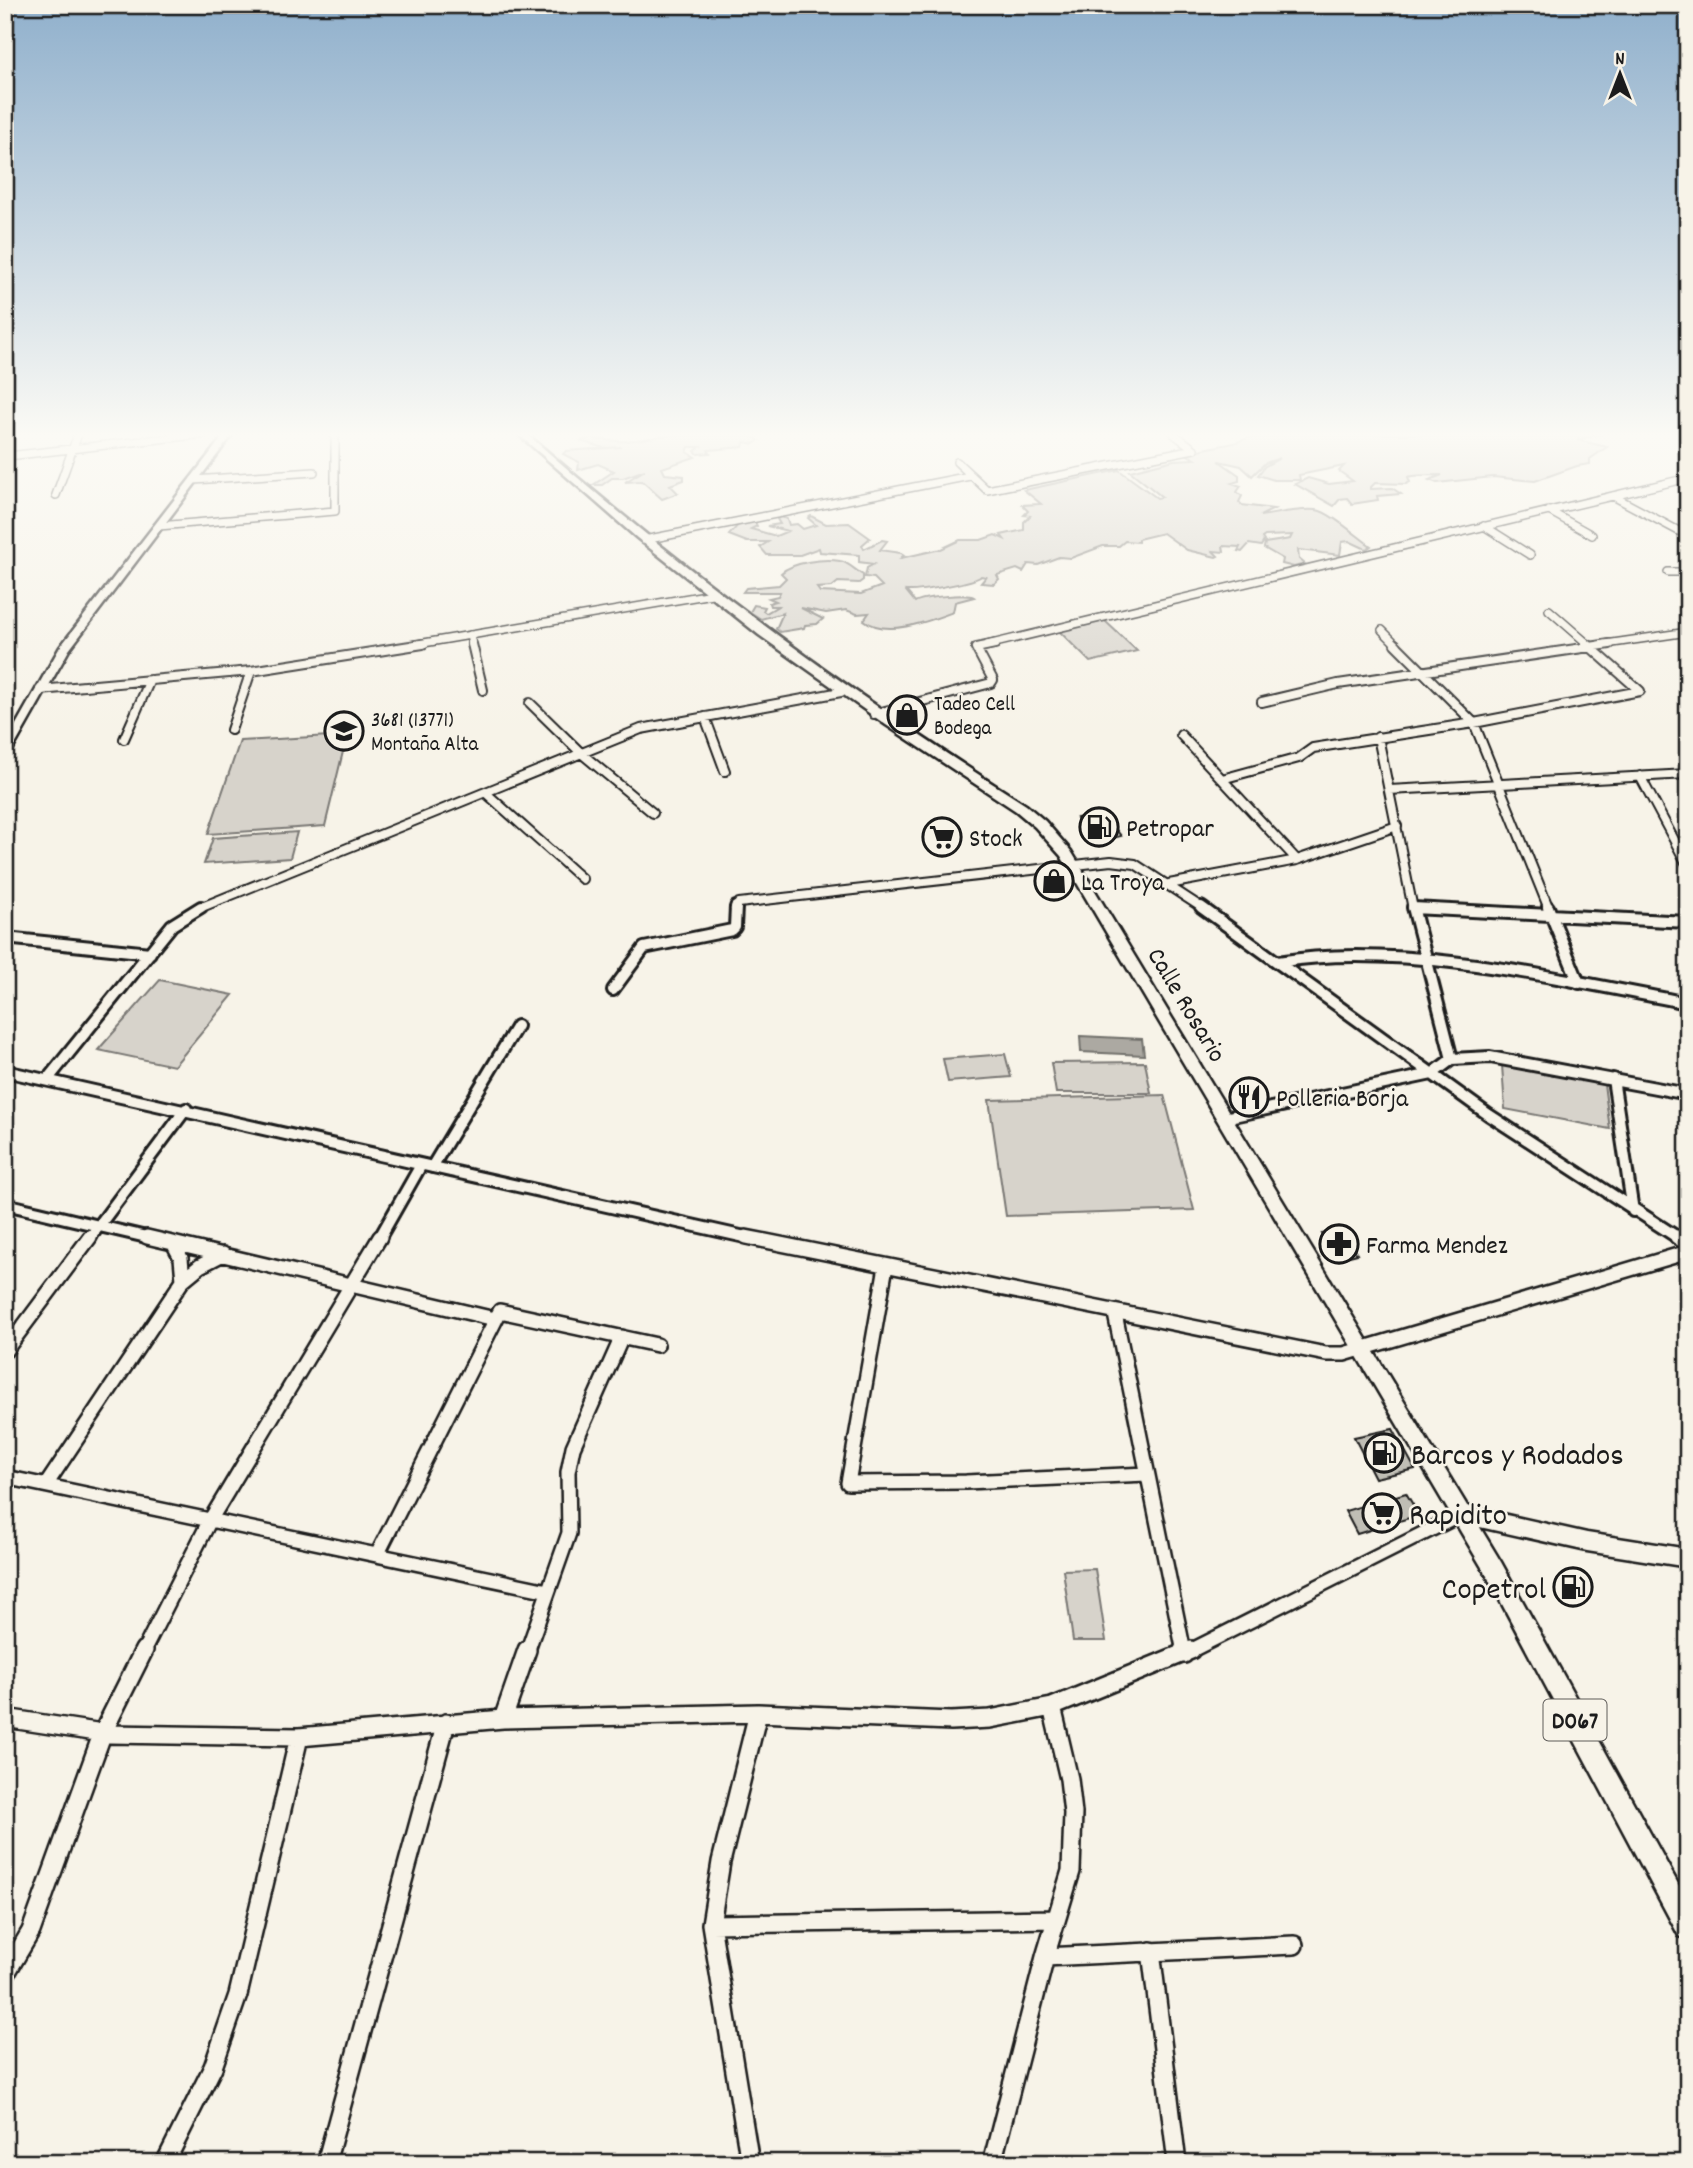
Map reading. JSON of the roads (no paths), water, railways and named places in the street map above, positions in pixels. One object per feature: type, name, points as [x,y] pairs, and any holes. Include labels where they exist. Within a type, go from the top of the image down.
[{"type":"main road","name":"Calle Rosario","points":[[638,535],[841,692],[1021,808],[1040,824],[1073,865],[1462,1514],[1688,1927]]},
{"type":"street","points":[[5,754],[40,690],[80,627],[152,535]]},
{"type":"street","points":[[644,540],[669,535]]},
{"type":"street","points":[[874,714],[991,683],[993,680],[976,648],[1446,535]]},
{"type":"street","points":[[1499,535],[1530,555]]},
{"type":"street","points":[[1668,572],[1688,572]]},
{"type":"street","points":[[40,690],[251,671],[712,594]]},
{"type":"street","points":[[1223,779],[1299,758],[1313,748],[1474,723],[1640,691],[1549,610]]},
{"type":"street","points":[[1382,630],[1420,672],[1474,723],[1579,983]]},
{"type":"street","points":[[1262,702],[1339,684],[1688,632]]},
{"type":"street","points":[[470,635],[483,690]]},
{"type":"street","points":[[231,730],[251,671]]},
{"type":"street","points":[[124,739],[150,680]]},
{"type":"street","points":[[47,1080],[180,917],[203,905],[641,729],[841,692]]},
{"type":"street","points":[[530,703],[581,753],[653,813]]},
{"type":"street","points":[[705,716],[725,771]]},
{"type":"street","points":[[1181,735],[1297,860]]},
{"type":"street","points":[[1378,737],[1413,908],[1452,1059]]},
{"type":"street","points":[[1389,790],[1688,774]]},
{"type":"street","points":[[1640,776],[1688,866]]},
{"type":"street","points":[[486,793],[582,879]]},
{"type":"street","points":[[1169,884],[1297,860],[1397,826]]},
{"type":"street","points":[[1377,835],[1386,834],[1398,841]]},
{"type":"street","points":[[613,990],[641,950],[732,930],[735,927],[735,908],[739,903],[1123,861],[1135,864],[1169,884],[1432,1074],[1633,1211],[1688,1244]]},
{"type":"street","points":[[1413,908],[1688,922]]},
{"type":"street","points":[[5,938],[150,953]]},
{"type":"street","points":[[1278,962],[1311,957],[1426,960],[1688,1003]]},
{"type":"street","points":[[7,1968],[31,1931],[103,1732],[209,1522],[427,1166],[517,1026]]},
{"type":"street","points":[[1224,1118],[1432,1074],[1452,1059],[1490,1057],[1688,1094]]},
{"type":"street","points":[[5,1071],[672,1222],[1115,1314],[1326,1354],[1344,1354],[1688,1252]]},
{"type":"street","points":[[1613,1079],[1633,1211]]},
{"type":"street","points":[[5,1352],[186,1110]]},
{"type":"street","points":[[5,1205],[495,1319]]},
{"type":"street","points":[[173,1243],[181,1258],[183,1280]]},
{"type":"street","points":[[46,1485],[183,1280],[200,1266],[223,1254]]},
{"type":"street","points":[[886,1266],[848,1483],[966,1482],[1147,1474]]},
{"type":"street","points":[[377,1555],[501,1311],[657,1345]]},
{"type":"street","points":[[1115,1314],[1184,1654]]},
{"type":"street","points":[[503,1719],[569,1533],[572,1514],[568,1476],[572,1447],[622,1337]]},
{"type":"street","points":[[5,1477],[209,1522],[548,1591]]},
{"type":"street","points":[[5,1718],[103,1732],[299,1737],[503,1719],[758,1713],[951,1721],[990,1719],[1052,1707],[1184,1654],[1462,1514],[1587,1542],[1688,1558]]},
{"type":"street","points":[[992,2163],[1045,1957],[1071,1871],[1073,1813],[1069,1779],[1052,1707]]},
{"type":"street","points":[[750,2163],[712,1924],[721,1862],[758,1713]]},
{"type":"street","points":[[326,2163],[446,1723]]},
{"type":"street","points":[[164,2163],[213,2067],[238,1995],[299,1737]]},
{"type":"street","points":[[712,1924],[1056,1919]]},
{"type":"street","points":[[1045,1957],[1294,1945]]},
{"type":"street","points":[[1151,1951],[1177,2163]]},
{"type":"place","name":"Tadeo Cell Bodega","points":[[907,715]]},
{"type":"place","name":"3681 (13771) Montaña Alta","points":[[344,731]]},
{"type":"place","name":"Petropar","points":[[1099,827]]},
{"type":"place","name":"Stock","points":[[942,837]]},
{"type":"place","name":"La Troya","points":[[1054,881]]},
{"type":"place","name":"Polleria Borja","points":[[1249,1097]]},
{"type":"place","name":"Farma Mendez","points":[[1339,1244]]},
{"type":"place","name":"Barcos y Rodados","points":[[1384,1453]]},
{"type":"place","name":"Rapidito","points":[[1382,1513]]},
{"type":"place","name":"Copetrol","points":[[1573,1587]]}]
